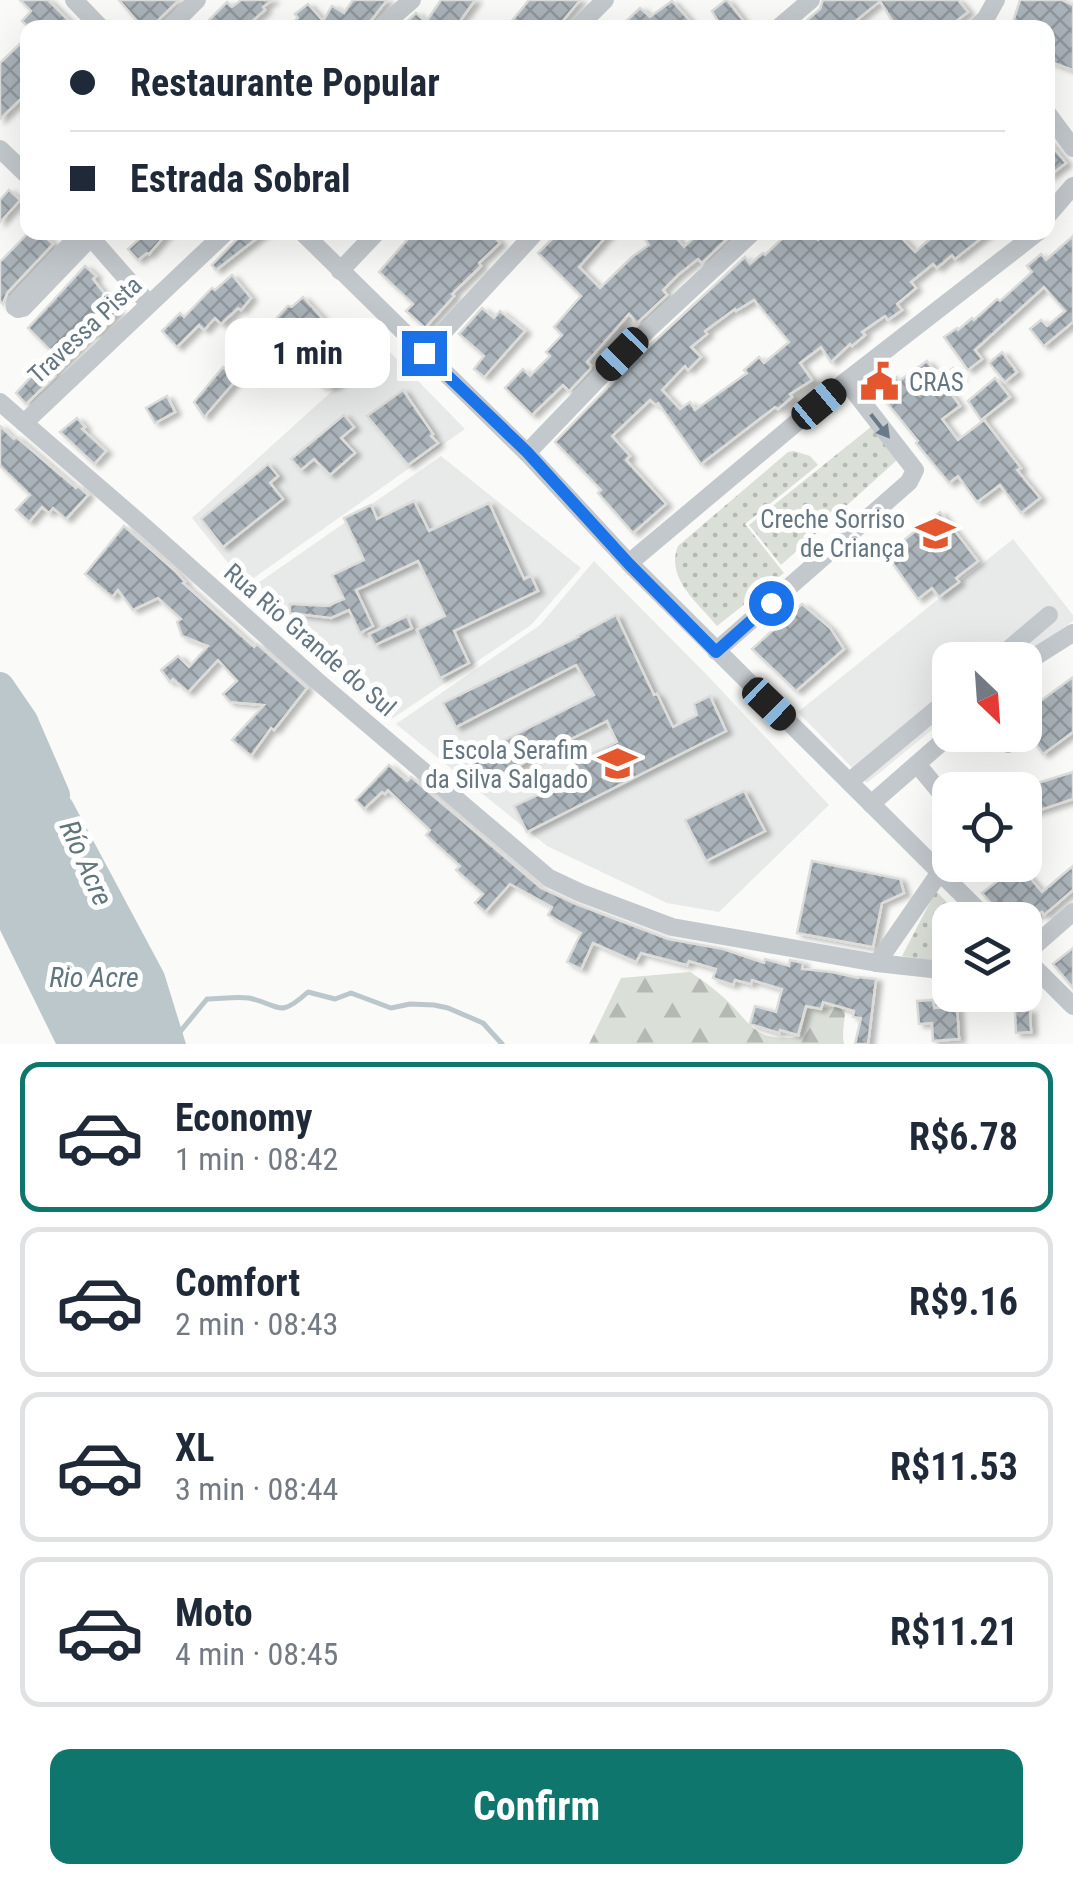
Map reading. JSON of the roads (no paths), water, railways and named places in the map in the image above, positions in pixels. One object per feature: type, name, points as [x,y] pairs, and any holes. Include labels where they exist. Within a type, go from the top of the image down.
[{"type":"street","points":[[74,0],[94,20]]},
{"type":"street","points":[[176,20],[197,0]]},
{"type":"street","points":[[389,20],[412,0]]},
{"type":"street","points":[[585,20],[605,0]]},
{"type":"street","points":[[787,20],[810,0]]},
{"type":"street","points":[[1055,124],[1073,148]]},
{"type":"street","points":[[0,149],[20,168]]},
{"type":"street","points":[[1055,207],[1073,186]]},
{"type":"street","points":[[94,240],[149,304]]},
{"type":"street","name":"Travessa Pista","points":[[24,422],[217,240]]},
{"type":"street","points":[[310,240],[527,452],[629,564],[932,864]]},
{"type":"street","points":[[340,271],[369,240]]},
{"type":"street","points":[[424,353],[529,240]]},
{"type":"street","points":[[527,452],[622,354],[744,240]]},
{"type":"street","points":[[629,564],[846,381],[1027,240]]},
{"type":"street","points":[[716,652],[910,482],[915,470],[846,381]]},
{"type":"street","name":"Rua Rio Grande do Sul","points":[[0,402],[316,680],[549,878],[672,927],[877,963],[932,968]]},
{"type":"street","points":[[1017,642],[1049,615]]},
{"type":"street","points":[[1042,652],[1073,633]]},
{"type":"street","points":[[849,782],[932,713]]},
{"type":"street","points":[[871,804],[932,751]]},
{"type":"street","points":[[917,764],[932,782]]},
{"type":"street","points":[[877,963],[933,882]]},
{"type":"street","points":[[950,882],[970,902]]},
{"type":"street","points":[[1042,940],[1073,912]]},
{"type":"street","points":[[1042,974],[1073,1006]]},
{"type":"street","points":[[1042,982],[1053,985]]},
{"type":"water","name":"Rio Acre","points":[[0,710],[72,801],[164,973],[186,1044],[56,1044],[0,930]]},
{"type":"waterway","name":"Río Acre","points":[[0,686],[24,721],[56,795]]},
{"type":"waterway","points":[[170,1044],[207,999],[249,998],[285,1008],[308,992],[335,999],[351,993],[391,1008],[410,1004],[448,1008],[483,1023],[502,1044]]},
{"type":"place","name":"CRAS","points":[[879,382]]},
{"type":"place","name":"Creche Sorriso de Criança","points":[[935,533]]},
{"type":"place","name":"Escola Serafim da Silva Salgado","points":[[618,764]]}]
